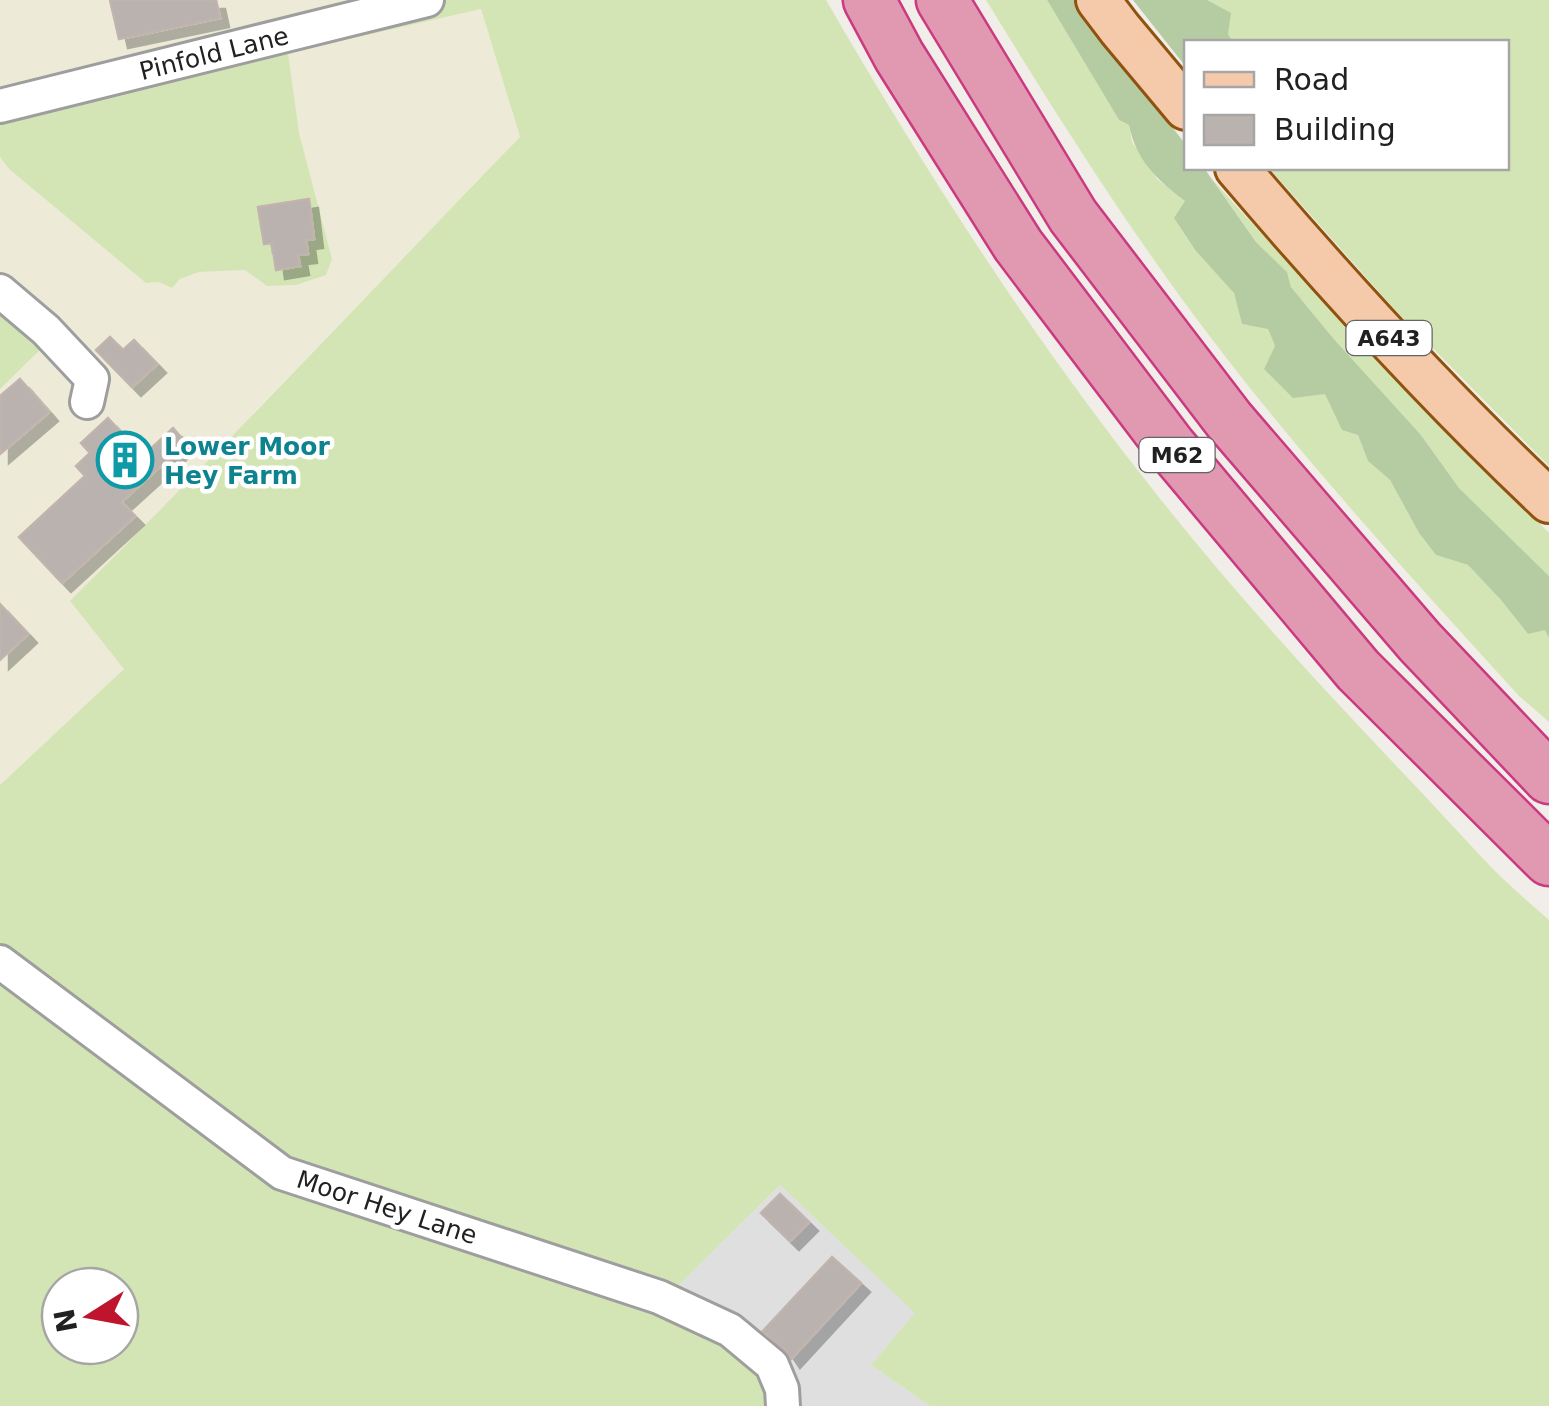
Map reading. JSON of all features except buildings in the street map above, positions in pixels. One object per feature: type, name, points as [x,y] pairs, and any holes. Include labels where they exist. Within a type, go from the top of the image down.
[{"type":"highway","name":"M62","points":[[869,0],[1018,246],[1171,447],[1358,670],[1549,860]]},
{"type":"highway","name":"M62","points":[[942,0],[1073,216],[1228,420],[1420,642],[1549,778]]},
{"type":"main road","points":[[1098,0],[1184,106]]},
{"type":"main road","name":"A643","points":[[1239,170],[1432,384],[1549,501]]},
{"type":"street","name":"Pinfold Lane","points":[[0,106],[428,0]]},
{"type":"street","points":[[0,291],[46,330],[92,379],[87,402]]},
{"type":"street","name":"Moor Hey Lane","points":[[0,962],[282,1173],[660,1298],[730,1330],[772,1365],[784,1406]]},
{"type":"shaded area","points":[[0,0],[356,0],[321,13],[0,90]]},
{"type":"shaded area","name":"Lower Moor Hey Farm","points":[[481,9],[520,138],[71,601],[125,669],[0,785],[0,389],[45,345],[58,326],[0,274],[0,157],[9,169],[146,283],[199,272],[245,270],[267,286],[299,133],[287,53]]},
{"type":"shaded area","points":[[780,1185],[916,1313],[871,1365],[930,1406],[773,1406],[654,1314]]},
{"type":"green space","points":[[356,0],[826,0],[981,252],[1154,491],[1340,706],[1493,869],[1549,920],[1549,1406],[930,1406],[871,1365],[915,1313],[780,1185],[654,1314],[747,1356],[772,1393],[773,1406],[0,1406],[0,785],[124,669],[70,601],[520,137],[481,9],[288,53],[299,133],[332,259],[326,275],[296,285],[267,286],[245,270],[199,272],[180,279],[172,288],[159,282],[146,283],[9,169],[0,157],[0,90],[321,13]]},
{"type":"green space","points":[[986,0],[1047,0],[1119,120],[1129,125],[1132,142],[1157,179],[1185,201],[1216,271],[1234,293],[1242,324],[1268,328],[1275,346],[1325,393],[1342,429],[1358,435],[1368,461],[1390,480],[1436,555],[1468,565],[1528,634],[1546,629],[1549,722],[1519,696],[1399,563],[1245,381],[1121,211]]},
{"type":"green space","points":[[1047,0],[1074,0],[1184,142],[1184,170],[1205,170],[1256,242],[1287,272],[1291,287],[1421,435],[1459,488],[1549,576],[1549,638],[1545,630],[1528,634],[1468,565],[1436,555],[1390,480],[1368,461],[1358,435],[1342,430],[1325,394],[1293,398],[1264,369],[1275,346],[1268,329],[1242,324],[1234,293],[1196,251],[1174,218],[1185,201],[1142,159],[1129,125],[1119,120]]},
{"type":"green space","points":[[1133,0],[1207,0],[1231,13],[1228,34],[1232,40],[1184,40],[1184,64]]},
{"type":"green space","points":[[1207,0],[1549,0],[1549,466],[1395,310],[1271,170],[1509,170],[1509,40],[1232,40]]},
{"type":"green space","points":[[1211,178],[1318,296],[1549,533],[1549,576],[1459,488],[1421,435],[1291,287],[1287,272],[1256,242]]},
{"type":"green space","points":[[0,274],[58,326],[45,345],[0,389]]},
{"type":"place","name":"Lower Moor Hey Farm","points":[[125,460]]}]
